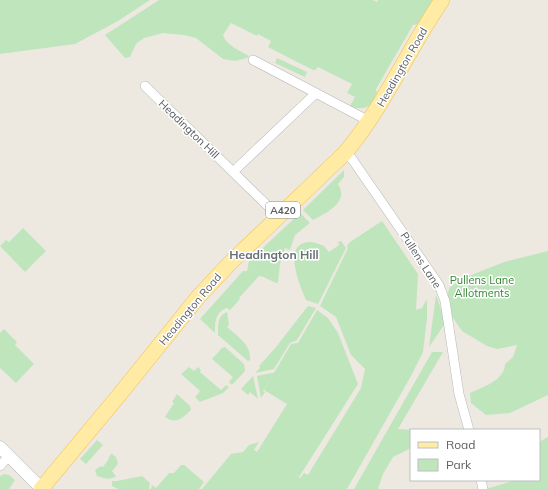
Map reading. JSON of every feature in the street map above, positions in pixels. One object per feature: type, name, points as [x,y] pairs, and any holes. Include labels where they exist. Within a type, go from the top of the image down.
[{"type":"main road","name":"Headington Road","points":[[41,489],[199,296],[231,262],[345,153],[370,122],[442,0]]},
{"type":"street","points":[[253,60],[370,122]]},
{"type":"street","name":"Headington Hill","points":[[145,86],[278,216]]},
{"type":"street","points":[[234,172],[316,93]]},
{"type":"street","name":"Pullens Lane","points":[[345,153],[356,165],[439,285],[445,301],[459,394],[469,429]]},
{"type":"street","points":[[0,447],[41,489]]},
{"type":"street","points":[[0,466],[9,456]]},
{"type":"green space","points":[[0,0],[150,0],[118,21],[75,44],[0,54]]},
{"type":"green space","points":[[159,0],[373,0],[377,2],[378,0],[436,0],[421,24],[413,25],[376,89],[377,95],[373,103],[370,106],[355,108],[350,106],[355,97],[347,93],[352,84],[318,67],[313,70],[268,47],[271,41],[231,23],[223,35],[227,42],[249,56],[247,58],[235,61],[223,59],[196,38],[163,33],[144,38],[136,44],[130,57],[125,58],[105,35]]},
{"type":"green space","points":[[277,58],[307,72],[305,77],[275,63]]},
{"type":"green space","points":[[344,170],[344,177],[338,184],[341,191],[339,202],[329,211],[313,220],[303,210]]},
{"type":"green space","points":[[300,213],[310,223],[295,235],[290,250],[285,248],[280,264],[278,283],[259,276],[230,310],[227,308],[220,312],[216,318],[215,333],[200,319],[243,271],[247,271],[249,261]]},
{"type":"green space","points":[[382,221],[418,274],[416,310],[422,308],[427,299],[427,318],[423,352],[347,489],[202,489],[231,454],[243,452],[249,445],[259,442],[254,450],[257,452],[287,404],[264,390],[291,344],[298,343],[317,310],[328,318],[338,333],[358,384],[299,477],[294,474],[300,478],[304,473],[308,475],[361,388],[365,369],[351,355],[336,317],[320,306],[348,248],[347,246],[350,242]]},
{"type":"green space","points":[[23,228],[46,251],[25,272],[0,246],[6,240],[9,242]]},
{"type":"green space","points":[[341,241],[346,248],[318,304],[306,300],[297,277],[295,267],[294,258],[296,250],[301,244],[311,242],[324,246],[329,252],[339,245],[338,242]]},
{"type":"green space","name":"Pullens Lane Allotments","points":[[548,251],[548,395],[510,413],[486,415],[471,403],[470,393],[497,379],[504,370],[505,364],[513,357],[517,345],[497,349],[487,346],[462,331],[451,315],[447,295],[450,287],[464,278],[504,262]]},
{"type":"green space","points":[[436,295],[442,312],[444,325],[429,347]]},
{"type":"green space","points":[[308,306],[316,308],[297,340],[290,343],[274,369],[255,373],[260,368],[259,366]]},
{"type":"green space","points":[[227,312],[229,325],[227,327],[246,345],[250,354],[250,360],[248,361],[218,335],[218,324],[220,318]]},
{"type":"green space","points":[[4,329],[17,342],[15,345],[34,364],[16,383],[0,368],[0,333]]},
{"type":"green space","points":[[225,347],[244,364],[245,371],[232,385],[229,382],[233,377],[212,359],[222,348]]},
{"type":"green space","points":[[432,352],[443,352],[398,429],[410,430],[410,448],[393,457],[383,474],[378,489],[354,489]]},
{"type":"green space","points":[[189,367],[194,371],[198,367],[201,370],[200,372],[221,390],[226,385],[229,387],[223,393],[200,402],[195,397],[200,391],[181,374]]},
{"type":"green space","points":[[274,373],[263,391],[265,392],[261,398],[257,376]]},
{"type":"green space","points":[[253,376],[258,399],[250,392],[248,395],[241,389]]},
{"type":"green space","points":[[177,394],[190,406],[191,410],[179,420],[173,420],[165,417],[174,403],[172,402]]},
{"type":"green space","points":[[548,437],[548,489],[486,489],[513,481],[540,481],[540,441]]},
{"type":"green space","points":[[97,440],[103,445],[86,464],[80,459]]},
{"type":"green space","points":[[112,454],[116,457],[118,464],[112,471],[116,476],[109,479],[97,476],[95,470],[101,466],[103,467]]},
{"type":"green space","points":[[181,465],[184,465],[204,482],[199,489],[151,489],[152,485],[156,488],[169,473],[174,473]]},
{"type":"green space","points":[[5,474],[9,475],[15,480],[9,489],[0,489],[0,476]]},
{"type":"green space","points":[[142,476],[150,483],[149,489],[118,489],[112,486],[112,481]]},
{"type":"district","name":"Headington Hill","points":[[274,255]]}]
